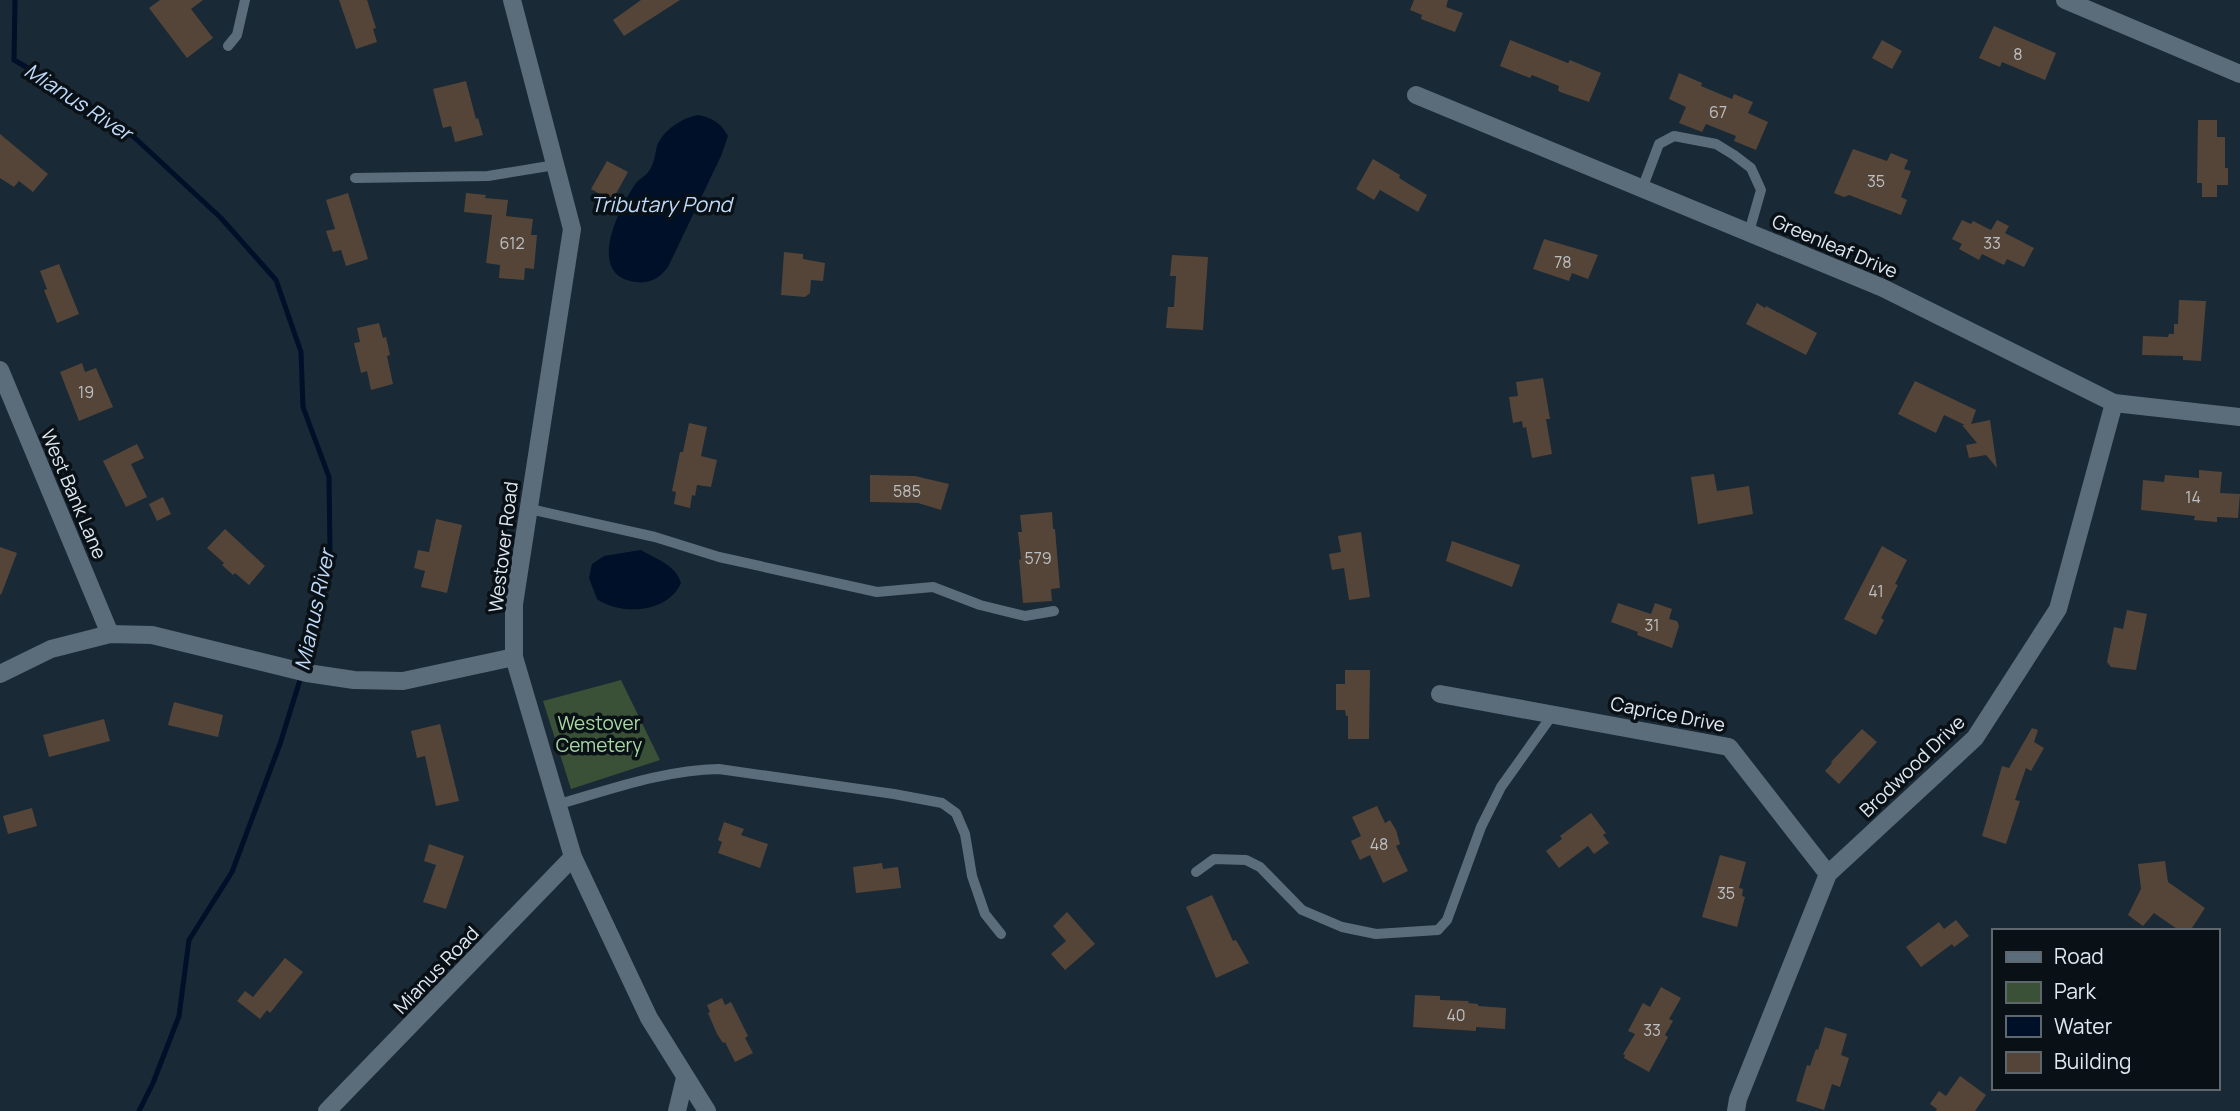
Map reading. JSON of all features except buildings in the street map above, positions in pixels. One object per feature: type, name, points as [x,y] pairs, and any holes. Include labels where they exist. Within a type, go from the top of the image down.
[{"type":"street","name":"Westover Road","points":[[512,0],[572,229],[514,604],[514,657],[573,857],[649,1018],[707,1111]]},
{"type":"street","points":[[2065,0],[2240,74]]},
{"type":"street","name":"Greenleaf Drive","points":[[1416,95],[1883,288],[2114,402],[2240,417]]},
{"type":"street","name":"West Bank Lane","points":[[0,370],[110,634]]},
{"type":"street","name":"Brodwood Drive","points":[[1736,1111],[1738,1099],[1828,874],[1975,738],[2058,609],[2114,402]]},
{"type":"street","points":[[0,674],[51,649],[110,634],[152,635],[326,677],[403,681],[514,657]]},
{"type":"street","name":"Caprice Drive","points":[[1440,694],[1729,747],[1828,874]]},
{"type":"street","name":"Mianus Road","points":[[327,1111],[573,857]]},
{"type":"street","points":[[677,1111],[685,1078]]},
{"type":"lane","points":[[228,46],[237,36],[245,0]]},
{"type":"lane","points":[[1642,189],[1659,144],[1674,136],[1716,144],[1751,168],[1758,181],[1761,190],[1749,232]]},
{"type":"lane","points":[[355,177],[488,176],[555,165]]},
{"type":"lane","points":[[530,509],[655,537],[719,557],[877,592],[933,587],[980,605],[1025,616],[1054,611]]},
{"type":"lane","points":[[1196,872],[1213,859],[1246,860],[1260,867],[1302,910],[1342,927],[1376,934],[1438,930],[1447,920],[1481,827],[1501,787],[1553,714]]},
{"type":"lane","points":[[556,805],[693,769],[719,769],[942,803],[956,813],[965,834],[972,876],[985,914],[1001,934]]},
{"type":"green space","name":"Westover Cemetery","points":[[621,680],[660,760],[571,789],[543,701]]},
{"type":"water","name":"Tributary Pond","points":[[698,115],[716,122],[728,136],[721,156],[665,271],[646,282],[621,277],[612,268],[609,256],[610,242],[620,211],[636,184],[651,168],[657,146],[668,130]]},
{"type":"water","points":[[641,550],[665,563],[675,572],[681,583],[675,593],[666,601],[643,609],[618,608],[597,599],[589,578],[592,564],[604,556]]},
{"type":"waterway","name":"Mianus River","points":[[15,0],[14,60],[68,91],[135,138],[221,218],[276,280],[301,352],[303,407],[329,477],[330,550],[314,635],[280,744],[232,872],[189,940],[179,1016],[139,1111]]}]
